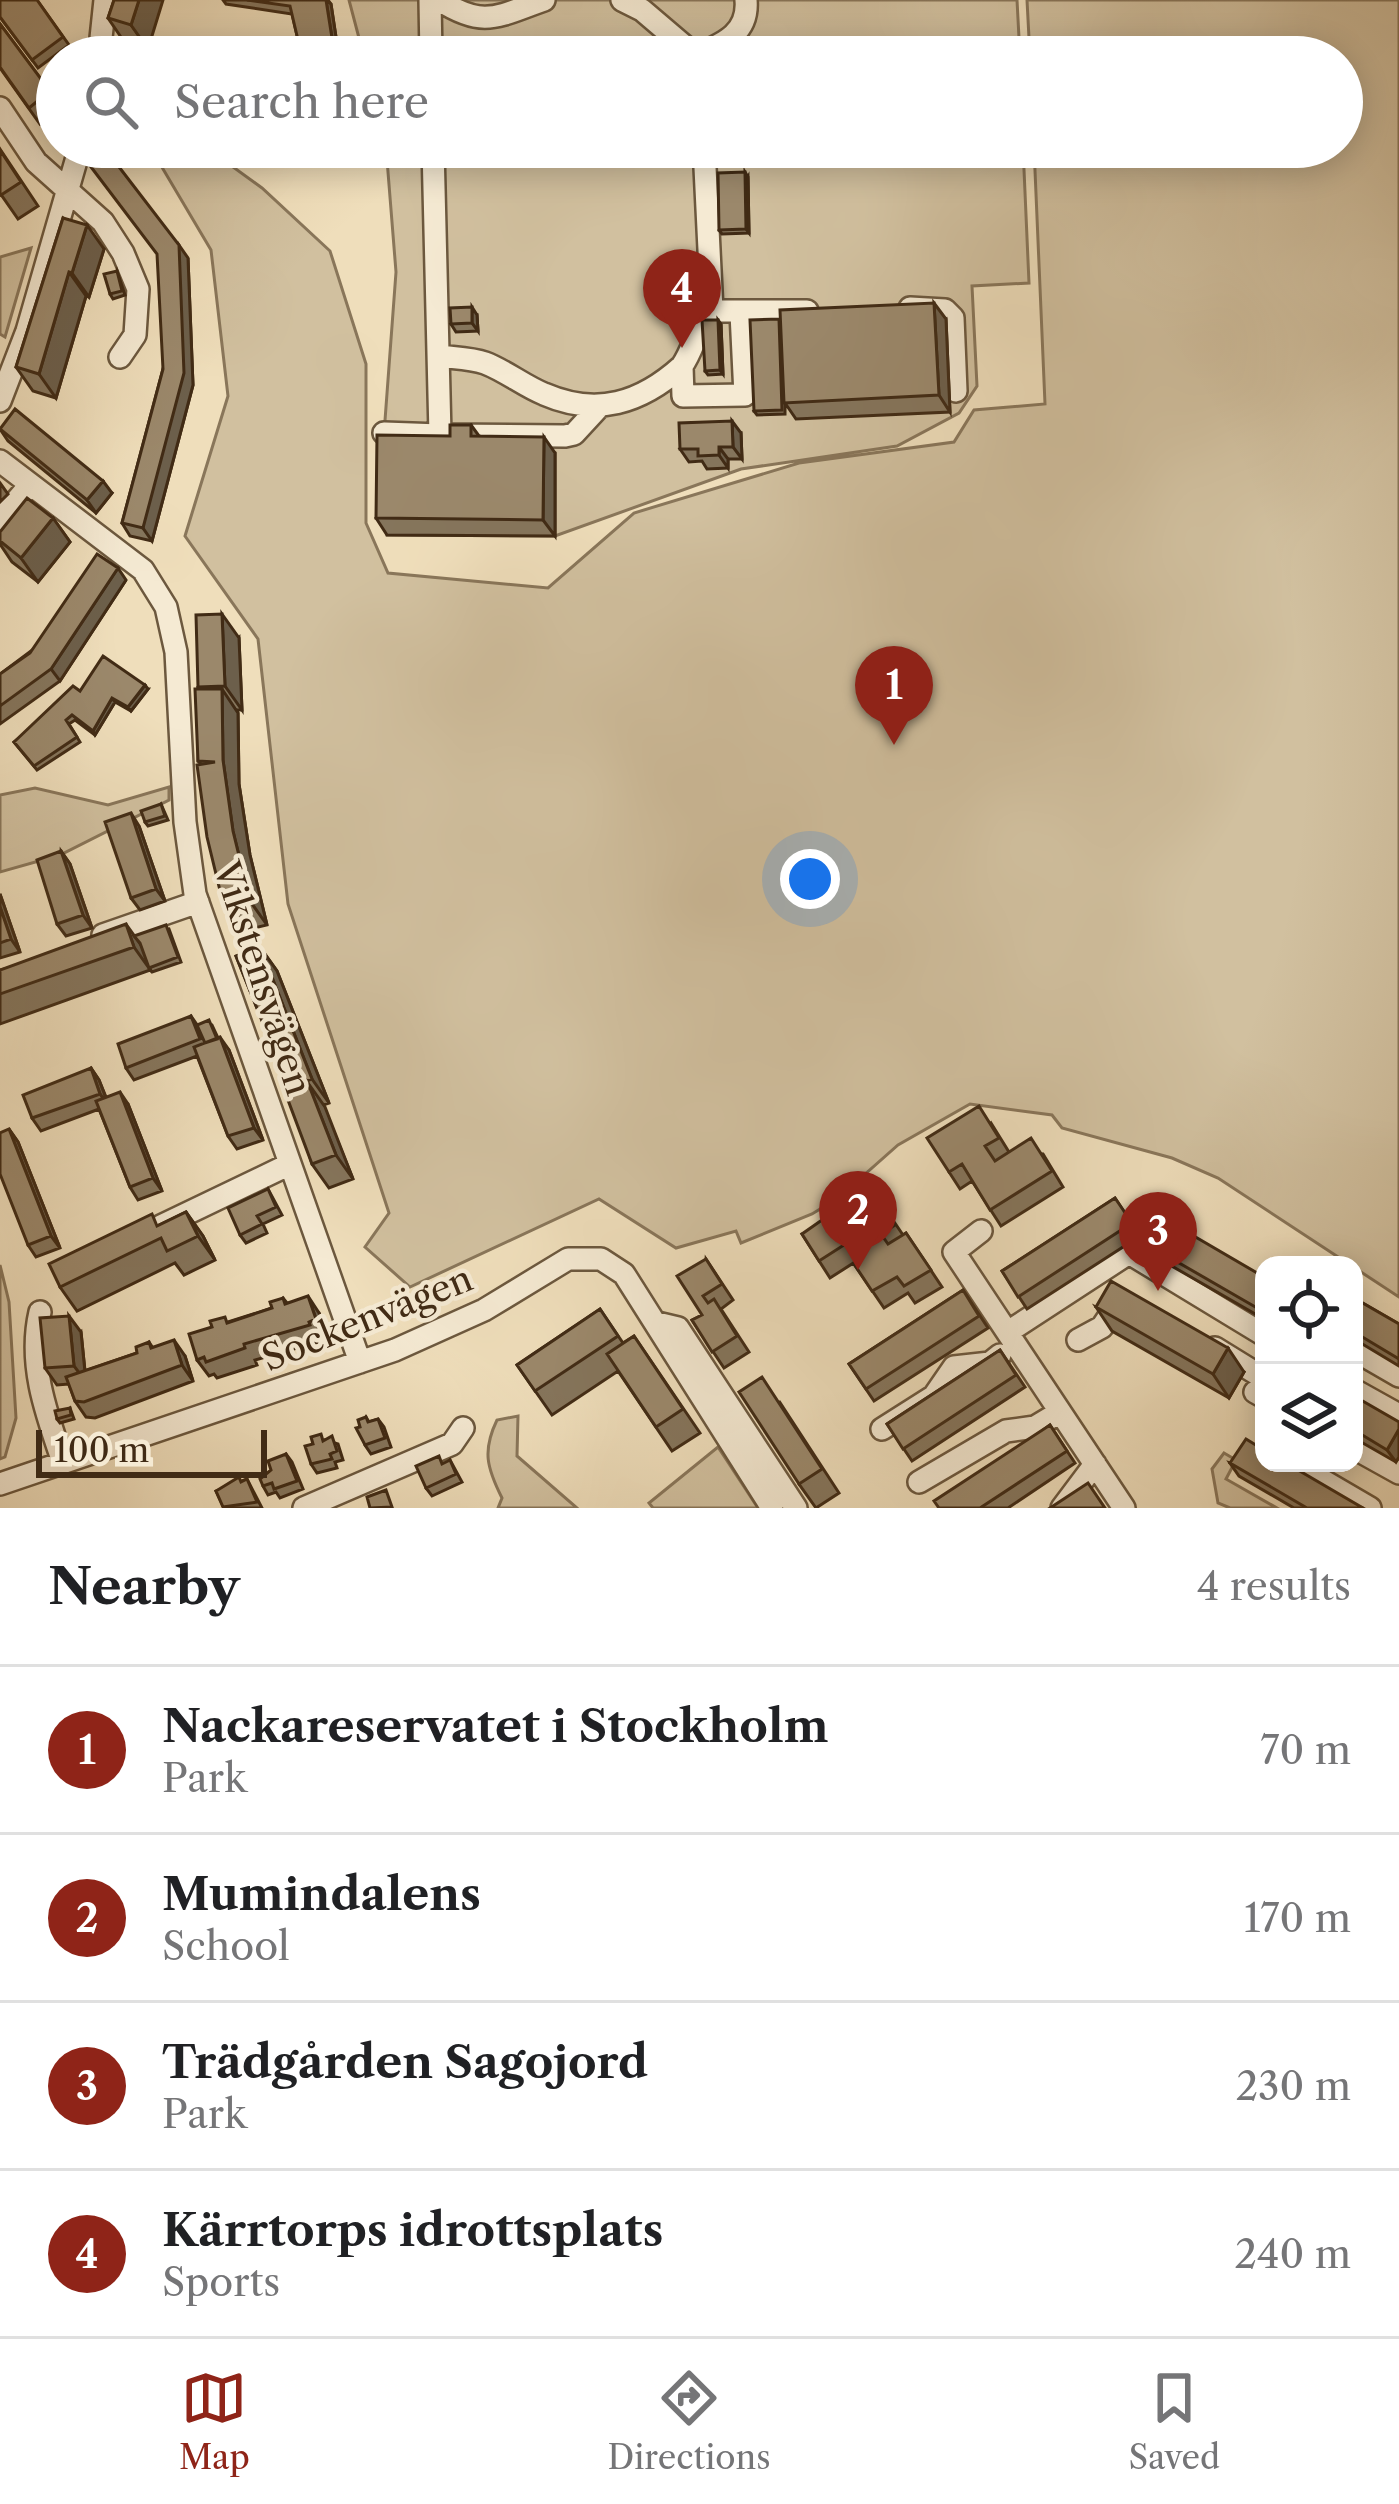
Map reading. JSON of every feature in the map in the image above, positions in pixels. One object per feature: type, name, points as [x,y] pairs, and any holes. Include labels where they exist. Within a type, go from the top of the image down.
[{"type":"street","points":[[101,36],[105,0]]},
{"type":"street","points":[[430,0],[431,36]]},
{"type":"street","points":[[439,0],[463,16],[483,20],[544,0]]},
{"type":"street","points":[[622,0],[672,36]]},
{"type":"street","points":[[731,36],[747,13],[746,0]]},
{"type":"street","points":[[0,108],[36,161]]},
{"type":"street","points":[[43,168],[103,222],[138,289],[135,335],[120,357]]},
{"type":"street","points":[[0,401],[26,331],[74,168]]},
{"type":"street","points":[[435,168],[440,435]]},
{"type":"street","points":[[439,356],[483,362],[572,404],[598,408],[647,394],[682,366],[695,347],[699,325],[712,311],[705,168]]},
{"type":"street","points":[[883,309],[932,307],[953,318],[956,391]]},
{"type":"street","points":[[712,311],[836,310]]},
{"type":"street","points":[[682,366],[683,396],[745,395],[741,313]]},
{"type":"street","points":[[384,433],[565,436],[574,434],[598,408]]},
{"type":"street","name":"Vikstensvägen","points":[[0,461],[143,570],[166,607],[176,652],[184,823],[198,902],[360,1362]]},
{"type":"street","points":[[0,520],[29,486]]},
{"type":"street","points":[[102,569],[116,551]]},
{"type":"street","points":[[88,940],[198,902]]},
{"type":"street","points":[[140,1237],[290,1164]]},
{"type":"street","points":[[981,1231],[955,1252],[1124,1508]]},
{"type":"street","points":[[882,1429],[934,1396],[954,1367],[990,1363],[1011,1338],[1129,1253],[1255,1330]]},
{"type":"street","name":"Sockenvägen","points":[[0,1484],[360,1362],[484,1310],[568,1259],[601,1259],[624,1274],[772,1508]]},
{"type":"street","points":[[1078,1340],[1102,1327],[1125,1292],[1142,1303]]},
{"type":"street","points":[[40,1312],[35,1332],[40,1396],[63,1462]]},
{"type":"street","points":[[657,1323],[678,1328],[732,1399],[796,1508]]},
{"type":"street","points":[[1190,1332],[1255,1384]]},
{"type":"street","points":[[1363,1354],[1399,1376]]},
{"type":"street","points":[[1363,1395],[1399,1415]]},
{"type":"street","points":[[919,1482],[1006,1431],[1035,1427],[1060,1412]]},
{"type":"street","points":[[304,1508],[452,1444],[463,1428]]},
{"type":"street","points":[[1363,1453],[1399,1473]]},
{"type":"street","points":[[1062,1508],[1095,1464]]},
{"type":"street","points":[[1308,1472],[1370,1508]]},
{"type":"shaded area","points":[[349,0],[1017,0],[1019,36],[358,36]]},
{"type":"shaded area","points":[[1027,0],[1399,0],[1399,1297],[1363,1273],[1363,1256],[1337,1256],[1218,1178],[1172,1158],[1062,1128],[1052,1115],[970,1104],[898,1145],[838,1198],[812,1214],[741,1243],[736,1231],[676,1248],[599,1199],[410,1287],[365,1247],[389,1213],[288,904],[258,639],[185,536],[228,396],[211,250],[162,168],[234,168],[330,251],[366,364],[366,523],[388,573],[548,588],[634,513],[799,463],[954,442],[974,410],[1045,404],[1035,168],[1363,168],[1363,36],[1029,36]]},
{"type":"shaded area","points":[[388,168],[1024,168],[1029,283],[972,286],[977,386],[959,413],[897,446],[741,469],[555,536],[387,535],[384,434],[396,272]]},
{"type":"shaded area","points":[[31,248],[5,337],[0,334],[0,257]]},
{"type":"shaded area","points":[[169,787],[169,800],[60,855],[0,872],[0,795],[35,788],[108,805]]},
{"type":"shaded area","points":[[0,1265],[9,1302],[16,1418],[5,1457],[0,1459]]},
{"type":"shaded area","points":[[518,1416],[517,1456],[577,1508],[498,1508],[502,1498],[490,1468],[489,1441],[497,1420]]},
{"type":"shaded area","points":[[718,1447],[758,1508],[653,1508],[649,1503]]},
{"type":"shaded area","points":[[1224,1453],[1236,1460],[1226,1479],[1277,1508],[1230,1508],[1218,1503],[1212,1469]]},
{"type":"building","points":[[0,0],[37,0],[62,36],[36,36],[32,60],[0,17]]},
{"type":"building","points":[[114,0],[139,0],[131,25],[108,18]]},
{"type":"building","points":[[247,0],[326,0],[332,36],[297,36],[290,6]]},
{"type":"building","points":[[0,24],[36,72],[36,102],[29,108],[0,67]]},
{"type":"building","points":[[0,150],[21,182],[1,195],[0,193]]},
{"type":"building","points":[[92,168],[120,168],[179,245],[184,373],[143,528],[122,523],[163,369],[157,254]]},
{"type":"building","points":[[745,172],[746,229],[719,230],[718,173]]},
{"type":"building","points":[[63,218],[87,225],[39,374],[16,367]]},
{"type":"building","points":[[117,271],[122,291],[110,294],[104,274]]},
{"type":"building","points":[[934,303],[939,395],[784,403],[780,310]]},
{"type":"building","points":[[472,307],[472,323],[451,324],[450,308]]},
{"type":"building","points":[[779,319],[782,410],[754,411],[750,320]]},
{"type":"building","points":[[702,320],[718,320],[720,370],[705,371]]},
{"type":"building","points":[[15,409],[103,481],[87,500],[0,429]]},
{"type":"building","points":[[732,421],[733,447],[719,447],[719,455],[698,456],[698,449],[680,449],[679,423]]},
{"type":"building","points":[[450,425],[471,425],[471,436],[544,437],[543,520],[376,518],[377,435],[450,436]]},
{"type":"building","points":[[27,498],[53,518],[21,558],[0,541],[0,532]]},
{"type":"building","points":[[97,554],[118,568],[51,669],[0,706],[0,674],[30,653]]},
{"type":"building","points":[[222,614],[225,686],[198,687],[196,615]]},
{"type":"building","points":[[103,656],[145,685],[128,707],[112,698],[93,731],[72,715],[66,720],[77,737],[34,766],[14,742],[73,686],[80,691]]},
{"type":"building","points":[[195,689],[222,689],[223,760],[250,901],[224,907],[207,837],[197,765],[215,762],[198,761]]},
{"type":"building","points":[[161,804],[165,816],[145,822],[141,811]]},
{"type":"building","points":[[131,813],[156,889],[131,898],[105,822]]},
{"type":"building","points":[[61,851],[83,915],[57,924],[37,860]]},
{"type":"building","points":[[0,907],[11,939],[0,943]]},
{"type":"building","points":[[126,924],[134,947],[0,994],[0,970]]},
{"type":"building","points":[[166,925],[178,957],[149,968],[134,936]]},
{"type":"building","points":[[260,947],[312,1079],[289,1088],[236,956]]},
{"type":"building","points":[[191,1016],[200,1039],[126,1068],[118,1044]]},
{"type":"building","points":[[209,1020],[217,1039],[205,1043],[197,1025]]},
{"type":"building","points":[[220,1037],[254,1128],[228,1136],[194,1047]]},
{"type":"building","points":[[91,1068],[100,1094],[32,1118],[23,1095]]},
{"type":"building","points":[[308,1083],[336,1155],[312,1164],[285,1092]]},
{"type":"building","points":[[120,1092],[153,1178],[130,1187],[96,1101]]},
{"type":"building","points":[[979,1106],[999,1138],[985,1146],[995,1161],[1031,1138],[1052,1171],[990,1210],[962,1164],[949,1172],[927,1138]]},
{"type":"building","points":[[9,1129],[51,1236],[28,1245],[0,1174],[0,1133]]},
{"type":"building","points":[[268,1189],[276,1207],[257,1216],[262,1224],[240,1235],[228,1208]]},
{"type":"building","points":[[878,1198],[895,1225],[881,1234],[888,1244],[906,1233],[931,1270],[904,1286],[897,1277],[872,1291],[847,1243],[819,1261],[802,1234],[839,1208],[846,1218]]},
{"type":"building","points":[[1115,1198],[1132,1223],[1018,1297],[1002,1271]]},
{"type":"building","points":[[186,1212],[198,1236],[167,1251],[161,1238],[60,1287],[49,1264],[152,1214],[157,1226]]},
{"type":"building","points":[[1163,1218],[1255,1272],[1255,1307],[1148,1245]]},
{"type":"building","points":[[706,1259],[722,1284],[703,1296],[708,1303],[714,1299],[737,1336],[712,1352],[692,1320],[702,1315],[677,1276]]},
{"type":"building","points":[[1111,1281],[1228,1348],[1213,1374],[1096,1307]]},
{"type":"building","points":[[963,1290],[979,1316],[866,1389],[849,1364]]},
{"type":"building","points":[[308,1296],[316,1319],[310,1325],[244,1344],[245,1348],[206,1362],[204,1357],[197,1360],[189,1334],[212,1327],[210,1321],[225,1317],[227,1323],[272,1308],[270,1302],[283,1298],[285,1304]]},
{"type":"building","points":[[1363,1303],[1399,1324],[1399,1359],[1363,1337]]},
{"type":"building","points":[[600,1309],[618,1336],[535,1391],[517,1365]]},
{"type":"building","points":[[69,1316],[74,1366],[45,1368],[40,1318]]},
{"type":"building","points":[[634,1336],[683,1409],[656,1427],[607,1354]]},
{"type":"building","points":[[174,1340],[182,1365],[84,1402],[75,1401],[66,1377],[137,1353],[136,1347],[149,1342],[151,1348]]},
{"type":"building","points":[[1000,1350],[1016,1375],[903,1449],[887,1424]]},
{"type":"building","points":[[762,1377],[822,1469],[799,1484],[739,1392]]},
{"type":"building","points":[[1363,1401],[1399,1422],[1387,1450],[1363,1435]]},
{"type":"building","points":[[70,1408],[71,1415],[57,1419],[55,1411]]},
{"type":"building","points":[[366,1417],[368,1422],[378,1419],[385,1438],[365,1445],[356,1428],[360,1427],[358,1420]]},
{"type":"building","points":[[1050,1425],[1067,1451],[980,1508],[939,1508],[934,1501]]},
{"type":"building","points":[[321,1434],[323,1441],[332,1436],[337,1451],[330,1454],[332,1459],[311,1464],[305,1446]]},
{"type":"building","points":[[1246,1439],[1255,1444],[1255,1472],[1301,1472],[1363,1508],[1307,1508],[1230,1463]]},
{"type":"building","points":[[286,1454],[297,1481],[274,1489],[272,1483],[263,1486],[260,1479],[271,1470],[268,1461]]},
{"type":"building","points":[[439,1456],[442,1464],[450,1460],[456,1474],[426,1488],[416,1466]]},
{"type":"building","points":[[239,1477],[241,1482],[247,1479],[257,1502],[223,1507],[216,1491]]},
{"type":"building","points":[[1088,1483],[1105,1508],[1050,1508]]},
{"type":"building","points":[[386,1490],[392,1507],[370,1508],[367,1497]]},
{"type":"place","name":"Kärrtorps idrottsplats","points":[[682,348]]},
{"type":"place","name":"Nackareservatet i Stockholm","points":[[894,745]]},
{"type":"place","name":"Mumindalens","points":[[858,1270]]},
{"type":"place","name":"Trädgården Sagojord","points":[[1158,1291]]}]
